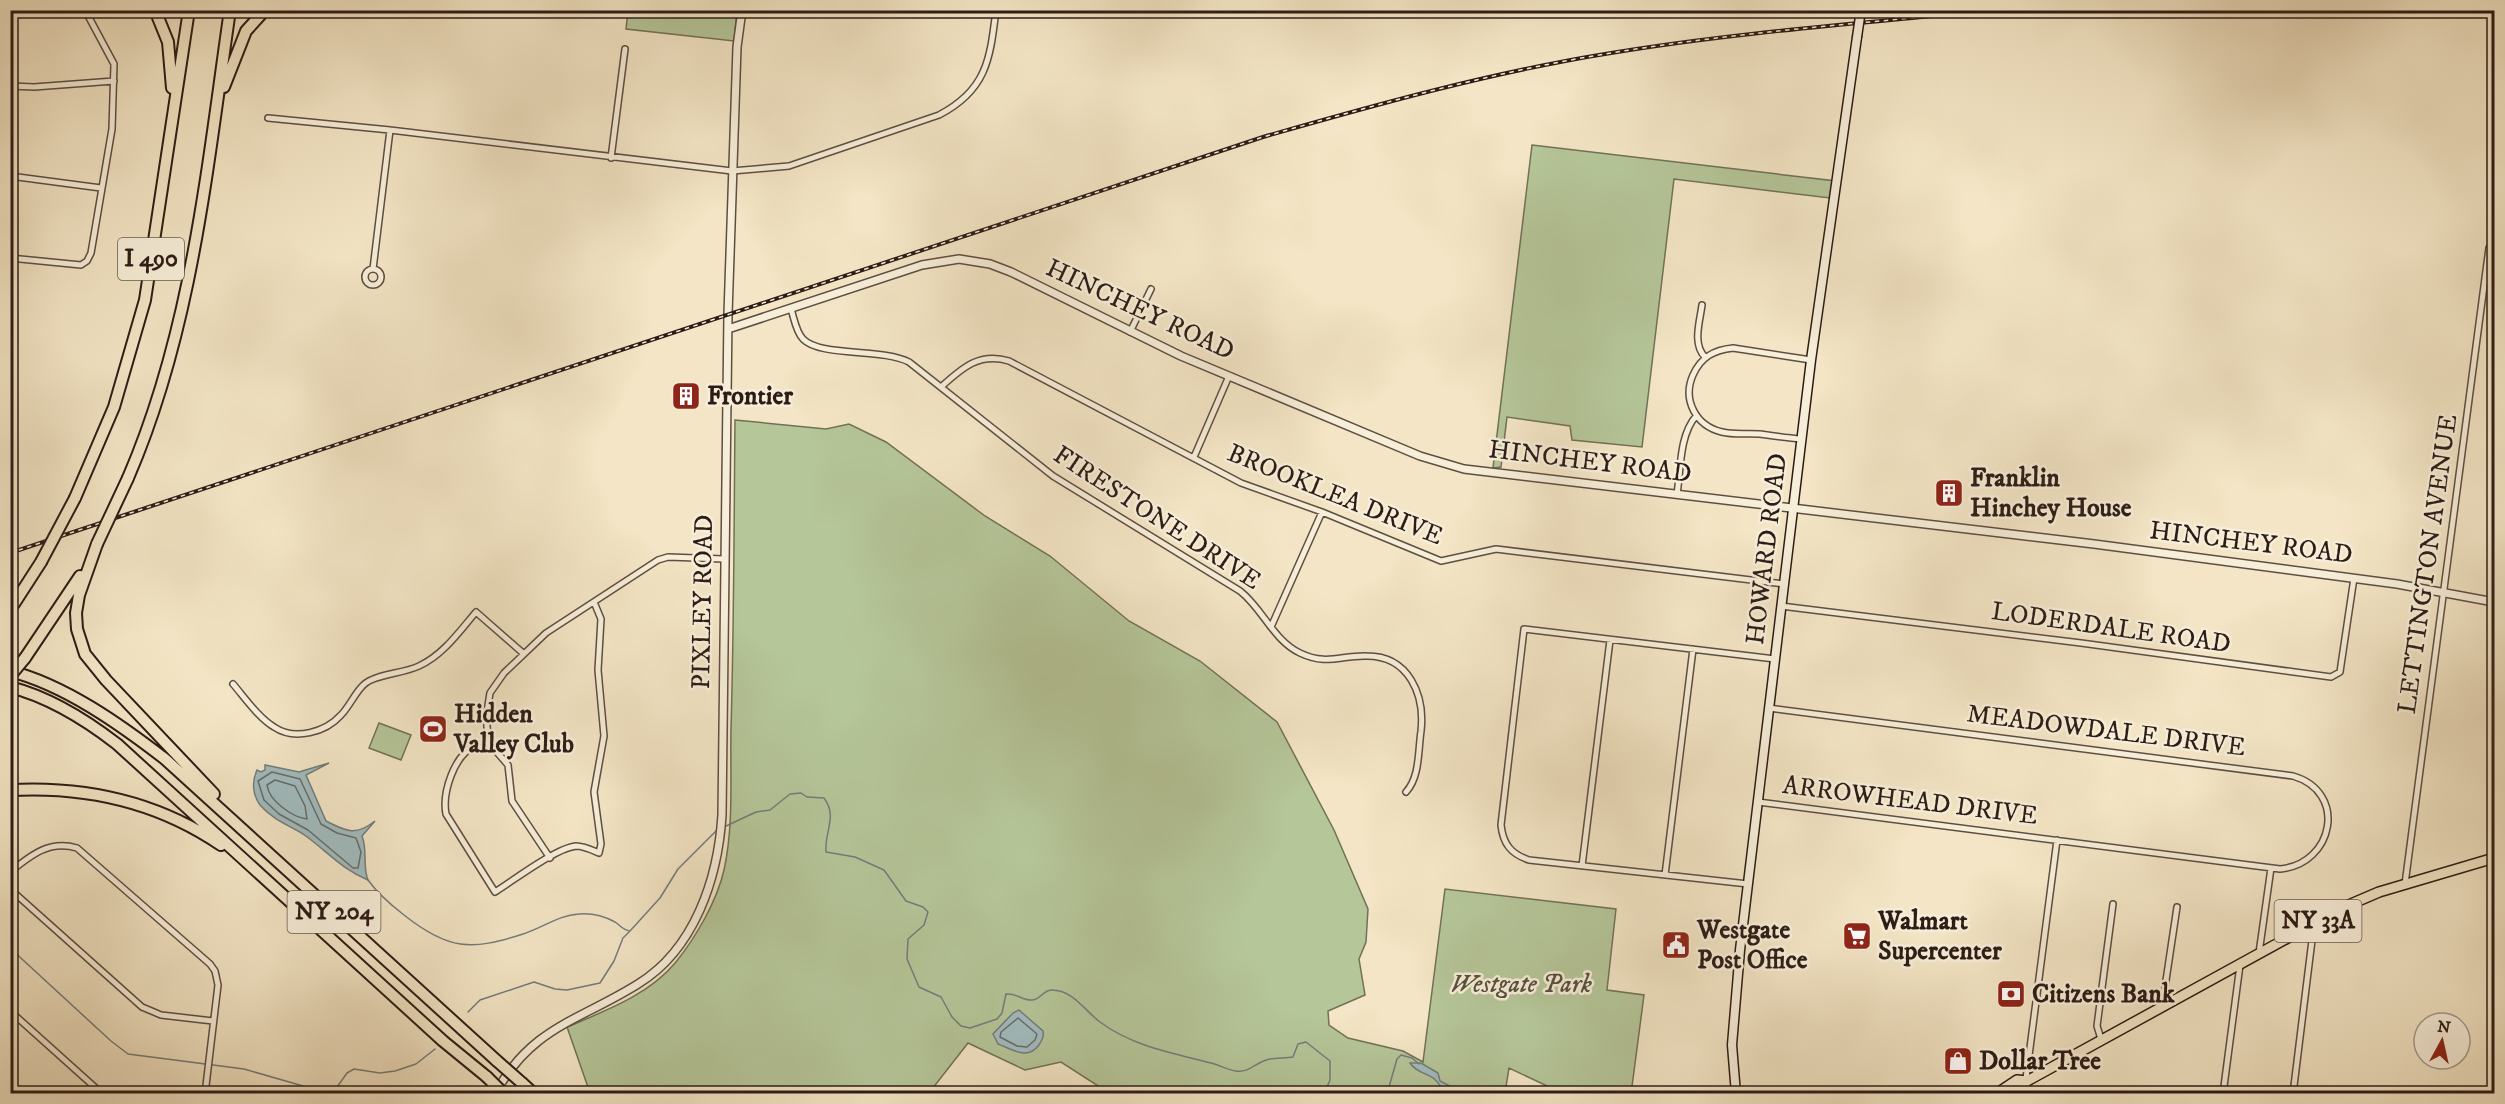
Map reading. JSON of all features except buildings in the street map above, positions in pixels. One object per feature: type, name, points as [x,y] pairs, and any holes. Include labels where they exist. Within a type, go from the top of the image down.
[{"type":"highway","points":[[155,10],[168,42],[172,64],[172,122]]},
{"type":"highway","name":"I 490","points":[[10,609],[41,562],[75,498],[114,407],[133,345],[145,300],[189,10]]},
{"type":"highway","name":"I 490","points":[[10,676],[25,658],[77,581],[97,544],[128,478],[161,393],[179,325],[230,10]]},
{"type":"highway","points":[[214,116],[234,56],[246,31],[265,10]]},
{"type":"highway","points":[[97,544],[79,595],[76,613],[77,629],[85,654],[100,674],[272,855]]},
{"type":"highway","points":[[10,671],[68,695],[126,728],[165,759],[272,855]]},
{"type":"highway","points":[[10,687],[62,708],[93,726],[150,773],[273,884]]},
{"type":"highway","points":[[10,790],[41,788],[76,791],[141,805],[210,837],[273,884]]},
{"type":"highway","name":"NY 204","points":[[272,855],[534,1094]]},
{"type":"highway","name":"NY 204","points":[[273,884],[443,1041],[504,1094]]},
{"type":"main road","name":"HOWARD ROAD","points":[[1736,1094],[1732,1063],[1733,1016],[1748,884],[1811,360],[1861,10]]},
{"type":"main road","name":"NY 33A","points":[[2016,1094],[2027,1081],[2314,922],[2363,898],[2494,858]]},
{"type":"main road","name":"NY 33A","points":[[1996,1094],[2017,1080],[2027,1081]]},
{"type":"street","points":[[10,258],[81,265],[87,261],[91,253],[112,129],[114,64],[85,10]]},
{"type":"street","name":"PIXLEY ROAD","points":[[495,1094],[516,1062],[542,1037],[559,1025],[642,981],[675,951],[687,935],[705,899],[715,867],[721,826],[732,171],[737,47],[742,10]]},
{"type":"street","points":[[268,118],[390,130],[732,171],[789,166],[948,110],[968,95],[984,73],[991,52],[996,10]]},
{"type":"street","points":[[611,158],[625,49]]},
{"type":"street","points":[[10,86],[34,87],[114,81]]},
{"type":"street","points":[[374,269],[390,130]]},
{"type":"street","points":[[10,176],[101,188]]},
{"type":"street","name":"LETTINGTON AVENUE","points":[[2405,885],[2489,248]]},
{"type":"street","name":"HINCHEY ROAD","points":[[728,329],[922,265],[942,260],[966,259],[990,264],[1011,272],[1130,332],[1229,376],[1446,465],[2354,578],[2494,602]]},
{"type":"street","points":[[1130,332],[1151,289]]},
{"type":"street","points":[[1702,305],[1698,348],[1705,357]]},
{"type":"street","name":"FIRESTONE DRIVE","points":[[791,309],[799,333],[810,345],[900,357],[1053,476],[1240,591],[1257,606],[1271,627],[1295,650],[1313,658],[1329,661],[1375,656],[1388,660],[1404,670],[1416,687],[1421,714],[1414,783],[1406,792]]},
{"type":"street","points":[[1802,439],[1722,432],[1711,428],[1696,416],[1690,401],[1689,389],[1692,378],[1705,357],[1714,352],[1733,348],[1811,360]]},
{"type":"street","name":"BROOKLEA DRIVE","points":[[941,387],[966,365],[976,360],[998,357],[1241,483],[1322,512],[1441,561],[1496,549],[1784,584]]},
{"type":"street","points":[[1194,457],[1229,376]]},
{"type":"street","points":[[1677,494],[1685,436],[1696,416]]},
{"type":"street","points":[[1271,627],[1322,512]]},
{"type":"street","points":[[550,858],[512,801],[508,765],[489,743],[486,710],[490,693],[498,680],[546,633],[658,560],[668,558],[724,560]]},
{"type":"street","name":"LODERDALE ROAD","points":[[1781,606],[2331,677],[2340,672],[2342,665],[2354,578]]},
{"type":"street","points":[[489,743],[470,749],[453,771],[444,798],[446,814],[495,892],[574,846],[582,846],[599,853],[601,849],[594,798],[604,736],[598,670],[601,619],[594,602]]},
{"type":"street","points":[[233,684],[274,727],[304,734],[317,731],[333,722],[369,680],[418,666],[432,659],[476,612],[524,654]]},
{"type":"street","points":[[1748,884],[1520,857],[1505,845],[1501,825],[1524,630],[1775,659]]},
{"type":"street","points":[[1582,866],[1610,640]]},
{"type":"street","points":[[1665,875],[1693,649]]},
{"type":"street","name":"MEADOWDALE DRIVE","points":[[1769,708],[2257,770],[2301,779],[2320,792],[2325,803],[2327,821],[2324,840],[2310,858],[2288,868],[2271,868],[2057,840]]},
{"type":"street","name":"ARROWHEAD DRIVE","points":[[1758,802],[2057,840]]},
{"type":"street","points":[[2024,1094],[2057,840]]},
{"type":"street","points":[[10,872],[30,856],[50,846],[69,846],[84,852],[210,964],[215,971],[218,986],[205,1094]]},
{"type":"street","points":[[2259,952],[2271,868]]},
{"type":"street","points":[[10,889],[142,1007],[161,1015],[213,1022]]},
{"type":"street","points":[[2101,1040],[2097,1026],[2113,904]]},
{"type":"street","points":[[2170,1002],[2165,987],[2177,908]]},
{"type":"street","points":[[2293,1094],[2314,922]]},
{"type":"street","points":[[2223,1094],[2240,963]]},
{"type":"street","points":[[10,1011],[105,1093]]},
{"type":"green space","points":[[628,11],[737,11],[734,41],[626,29]]},
{"type":"green space","points":[[1532,145],[1836,181],[1830,198],[1674,179],[1642,447],[1572,440],[1570,426],[1507,417],[1501,467],[1493,468]]},
{"type":"green space","name":"Westgate Park","points":[[735,420],[826,429],[849,424],[886,442],[985,516],[1050,556],[1129,621],[1200,661],[1277,722],[1334,830],[1368,909],[1366,942],[1359,959],[1365,995],[1328,1011],[1329,1025],[1348,1038],[1403,1051],[1423,1062],[1445,889],[1616,909],[1607,990],[1644,995],[1631,1094],[1562,1093],[1509,1068],[1505,1093],[1109,1093],[1061,1062],[1025,1070],[968,1043],[929,1093],[880,1094],[829,1088],[811,1090],[803,1094],[590,1093],[567,1027],[626,1001],[665,974],[684,952],[705,918],[724,870],[731,800]]},
{"type":"green space","points":[[379,723],[411,735],[401,760],[369,748]]},
{"type":"water","points":[[329,763],[306,775],[326,821],[351,831],[362,829],[375,821],[362,836],[368,880],[358,876],[303,834],[270,814],[260,805],[255,796],[255,774],[257,770],[261,772],[265,770],[265,765],[299,772]]},
{"type":"water","points":[[1019,1010],[1043,1031],[1043,1038],[1039,1045],[1030,1052],[1019,1052],[998,1044],[993,1034],[1013,1013]]},
{"type":"water","points":[[1410,1063],[1421,1063],[1438,1073],[1440,1081],[1463,1093],[1440,1093],[1442,1091],[1436,1080]]},
{"type":"waterway","points":[[724,827],[756,812],[770,810],[790,794],[801,793],[807,797],[824,798],[830,811],[826,852],[855,857],[884,870],[906,901],[923,907],[928,912],[924,925],[908,939],[907,959],[919,987],[941,997],[952,1017],[961,1026],[970,1028],[997,1019],[1002,1013],[1006,994],[1032,1000],[1049,990],[1059,991],[1072,997],[1100,1022],[1125,1037],[1153,1048],[1233,1070],[1245,1070],[1270,1059],[1293,1057],[1298,1044],[1306,1042],[1330,1061],[1330,1080],[1324,1094]]},
{"type":"waterway","points":[[368,880],[390,903],[420,927],[447,941],[460,944],[474,945],[505,939],[564,917],[579,914],[602,917],[630,931],[660,898],[678,869],[717,830]]},
{"type":"waterway","points":[[468,1012],[480,1000],[534,982],[555,989],[567,990],[600,983],[614,961],[623,938],[629,932]]},
{"type":"waterway","points":[[10,948],[128,1054],[244,1069],[310,1088],[337,1087],[347,1073],[354,1069],[380,1073],[395,1071],[416,1064],[435,1049]]},
{"type":"waterway","points":[[1387,1094],[1397,1059],[1401,1055],[1412,1058],[1419,1064]]},
{"type":"railway","points":[[10,553],[1263,137],[1349,113],[1479,79],[1611,53],[1755,34],[1994,10]]},
{"type":"place","name":"Frontier","points":[[686,396]]},
{"type":"place","name":"Franklin Hinchey House","points":[[1949,493]]},
{"type":"place","name":"Hidden Valley Club","points":[[433,729]]},
{"type":"place","name":"Walmart Supercenter","points":[[1857,936]]},
{"type":"place","name":"Westgate Post Office","points":[[1676,945]]},
{"type":"place","name":"Citizens Bank","points":[[2011,994]]},
{"type":"place","name":"Dollar Tree","points":[[1958,1061]]}]
